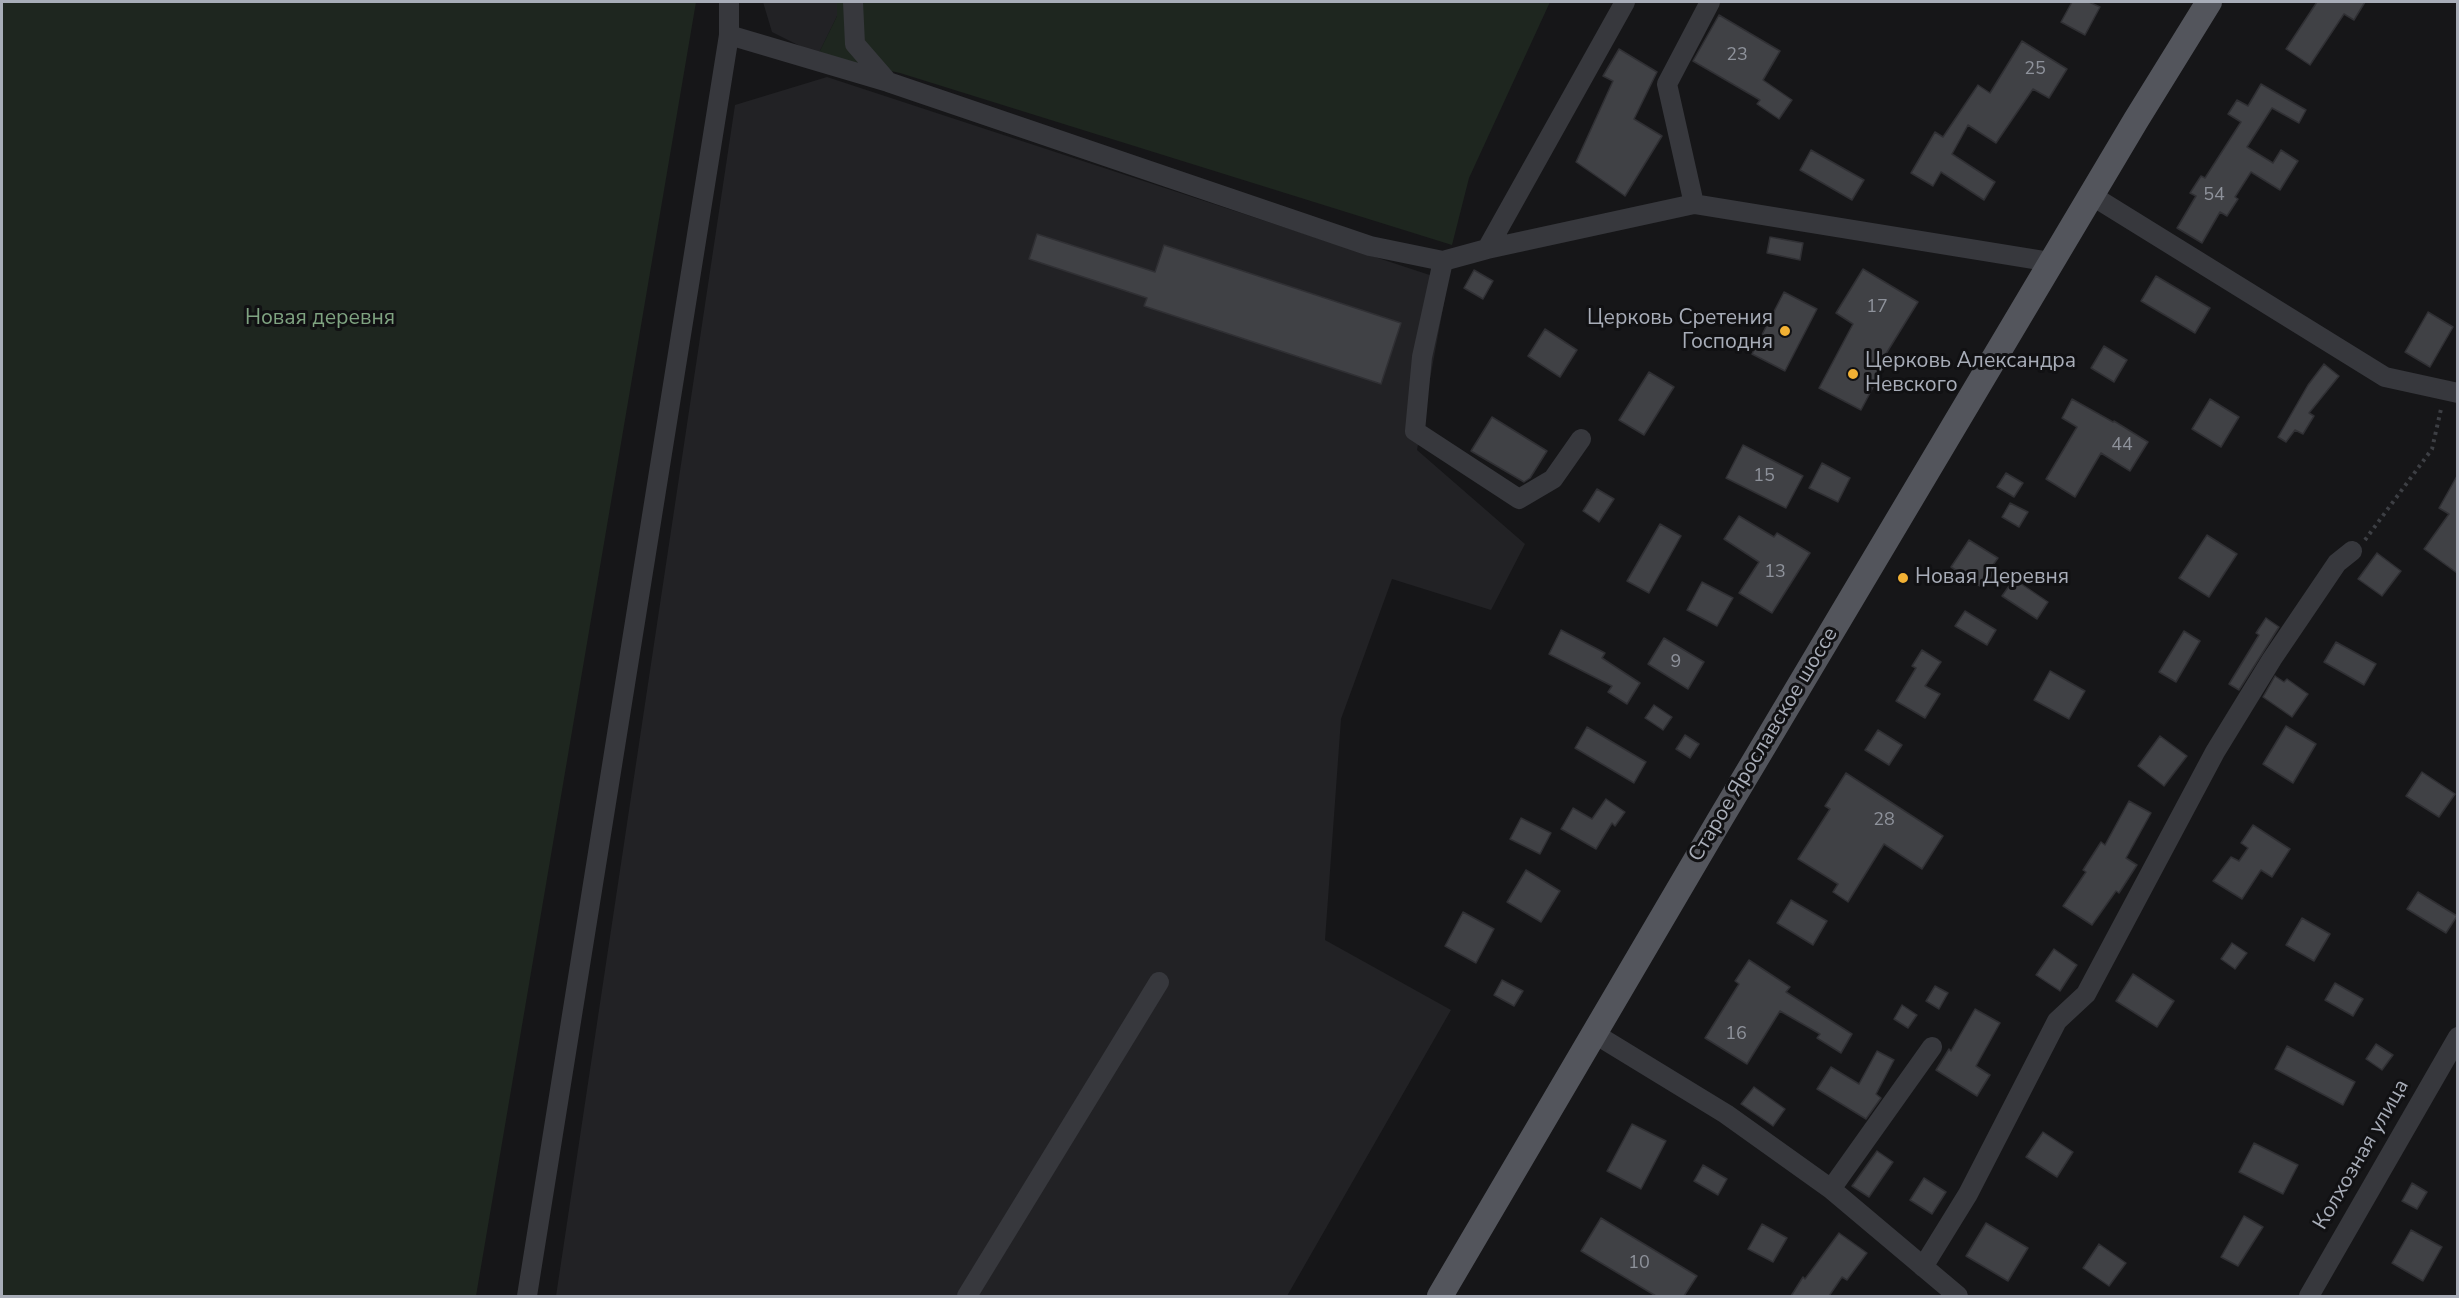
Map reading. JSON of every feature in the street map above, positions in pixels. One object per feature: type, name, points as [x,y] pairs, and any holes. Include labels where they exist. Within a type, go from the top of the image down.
[{"type":"main road","name":"Старое Ярославское шоссе","points":[[1440,1296],[1719,820],[2091,195],[2209,2]]},
{"type":"street","points":[[527,1296],[729,35],[729,2]]},
{"type":"street","points":[[853,2],[855,44],[888,82]]},
{"type":"street","points":[[1487,249],[1626,2]]},
{"type":"street","points":[[1694,204],[1667,84],[1710,2]]},
{"type":"street","points":[[729,35],[888,82],[1370,246],[1443,261],[1487,249],[1694,204],[2051,262]]},
{"type":"street","points":[[2091,195],[2385,377],[2451,392]]},
{"type":"street","points":[[1443,261],[1422,357],[1415,431],[1519,499],[1553,479],[1581,439]]},
{"type":"street","points":[[1923,1267],[1968,1194],[2057,1021],[2086,994],[2215,752],[2272,659],[2337,563],[2352,551]]},
{"type":"street","points":[[967,1296],[1159,982]]},
{"type":"street","points":[[1594,1034],[1726,1114],[1831,1190],[1958,1296]]},
{"type":"street","name":"Колхозная улица","points":[[2309,1296],[2457,1037]]},
{"type":"street","points":[[1831,1190],[1932,1047]]},
{"type":"path","points":[[2352,551],[2364,542],[2432,449],[2451,392]]},
{"type":"shaded area","points":[[763,2],[837,2],[837,16],[818,55],[772,32]]},
{"type":"shaded area","points":[[827,77],[1448,281],[1417,450],[1525,544],[1491,610],[1392,579],[1341,719],[1325,940],[1451,1010],[1287,1296],[556,1296],[735,105]]},
{"type":"green space","name":"Новая деревня","points":[[2,2],[696,2],[476,1296],[2,1296]]},
{"type":"green space","points":[[837,2],[1550,2],[1469,178],[1452,245],[900,73],[818,55],[837,16]]},
{"type":"building","points":[[2072,2],[2089,2],[2100,7],[2085,35],[2061,22]]},
{"type":"building","points":[[2317,2],[2365,2],[2354,20],[2344,14],[2310,65],[2286,49]]},
{"type":"building","points":[[1719,15],[1780,51],[1763,80],[1792,100],[1779,119],[1757,104],[1760,100],[1693,61]]},
{"type":"building","points":[[2022,41],[2067,69],[2049,98],[2033,89],[1996,143],[1968,125],[1952,154],[1995,182],[1984,200],[1941,172],[1933,186],[1911,173],[1935,132],[1943,137],[1978,85],[1990,93]]},
{"type":"building","points":[[1619,49],[1657,72],[1634,119],[1662,136],[1625,196],[1576,162],[1613,81],[1603,76]]},
{"type":"building","points":[[2261,84],[2306,110],[2299,123],[2272,108],[2247,147],[2273,163],[2281,150],[2298,161],[2280,190],[2251,172],[2235,197],[2238,199],[2227,216],[2220,212],[2202,243],[2177,228],[2196,196],[2190,193],[2201,176],[2205,178],[2241,122],[2228,114],[2237,100],[2248,106]]},
{"type":"building","points":[[1811,150],[1864,180],[1852,200],[1800,170]]},
{"type":"building","points":[[1037,234],[1155,272],[1164,245],[1401,323],[1381,384],[1144,306],[1147,298],[1029,259]]},
{"type":"building","points":[[1770,237],[1803,243],[1800,260],[1767,253]]},
{"type":"building","points":[[1863,269],[1918,302],[1884,357],[1888,359],[1861,410],[1819,388],[1853,324],[1836,313]]},
{"type":"building","points":[[1474,270],[1493,281],[1483,299],[1464,288]]},
{"type":"building","points":[[2156,276],[2210,308],[2195,333],[2141,301]]},
{"type":"building","name":"Церковь Сретения Господня","points":[[1784,292],[1817,309],[1785,371],[1752,354]]},
{"type":"building","points":[[2428,312],[2453,327],[2430,367],[2405,352]]},
{"type":"building","points":[[1545,329],[1577,350],[1560,377],[1528,356]]},
{"type":"building","points":[[2104,346],[2127,360],[2114,382],[2091,368]]},
{"type":"building","points":[[2324,364],[2339,376],[2309,413],[2314,416],[2303,434],[2295,430],[2286,442],[2278,437],[2308,385]]},
{"type":"building","points":[[1649,372],[1674,387],[1644,435],[1619,420]]},
{"type":"building","points":[[2072,399],[2148,442],[2130,471],[2101,453],[2075,497],[2046,479],[2077,427],[2062,418]]},
{"type":"building","points":[[2210,399],[2239,417],[2221,447],[2192,429]]},
{"type":"building","points":[[1492,417],[1547,451],[1530,478],[1524,482],[1471,451]]},
{"type":"building","points":[[1743,445],[1803,476],[1786,508],[1726,478]]},
{"type":"building","points":[[1822,463],[1850,478],[1838,502],[1809,488]]},
{"type":"building","points":[[2006,473],[2023,483],[2014,497],[1997,487]]},
{"type":"building","points":[[2457,476],[2457,573],[2424,549],[2449,514],[2439,508]]},
{"type":"building","points":[[1597,489],[1614,499],[1599,522],[1583,511]]},
{"type":"building","points":[[2010,503],[2028,512],[2019,527],[2002,517]]},
{"type":"building","points":[[1739,516],[1774,537],[1777,533],[1810,553],[1772,613],[1739,593],[1759,562],[1724,539]]},
{"type":"building","points":[[1660,524],[1681,536],[1649,593],[1627,581]]},
{"type":"building","points":[[2207,535],[2237,554],[2209,597],[2179,578]]},
{"type":"building","points":[[1969,540],[1998,558],[1993,565],[1997,568],[1987,586],[1982,583],[1980,586],[1951,567]]},
{"type":"building","points":[[2377,553],[2401,571],[2382,596],[2358,579]]},
{"type":"building","points":[[2014,579],[2048,602],[2037,619],[2002,596]]},
{"type":"building","points":[[1702,582],[1733,598],[1717,626],[1687,610]]},
{"type":"building","points":[[1965,611],[1996,630],[1987,645],[1955,626]]},
{"type":"building","points":[[2266,618],[2279,627],[2239,690],[2229,684],[2259,635],[2256,633]]},
{"type":"building","points":[[1561,630],[1605,653],[1602,658],[1640,683],[1627,704],[1608,692],[1612,686],[1549,654]]},
{"type":"building","points":[[2184,631],[2200,641],[2176,682],[2159,672]]},
{"type":"building","points":[[1664,638],[1704,662],[1688,689],[1648,664]]},
{"type":"building","points":[[2336,642],[2376,664],[2364,685],[2324,662]]},
{"type":"building","points":[[1922,650],[1941,662],[1925,686],[1940,694],[1925,718],[1896,701],[1916,668],[1912,666]]},
{"type":"building","points":[[2050,671],[2085,691],[2069,719],[2034,700]]},
{"type":"building","points":[[2275,676],[2284,682],[2287,679],[2308,694],[2292,717],[2263,697]]},
{"type":"building","points":[[1654,705],[1672,717],[1663,730],[1645,718]]},
{"type":"building","points":[[2286,726],[2316,744],[2293,783],[2263,764]]},
{"type":"building","points":[[1587,727],[1646,762],[1634,783],[1575,748]]},
{"type":"building","points":[[1878,730],[1902,745],[1889,765],[1865,750]]},
{"type":"building","points":[[1685,735],[1699,744],[1690,758],[1676,749]]},
{"type":"building","points":[[2160,736],[2187,756],[2164,786],[2138,766]]},
{"type":"building","points":[[2422,772],[2455,794],[2439,817],[2406,796]]},
{"type":"building","points":[[1846,773],[1943,836],[1922,869],[1884,844],[1848,902],[1833,892],[1838,884],[1798,859],[1830,809],[1825,806]]},
{"type":"building","points":[[1606,799],[1625,812],[1615,826],[1612,823],[1596,849],[1561,829],[1573,808],[1592,819]]},
{"type":"building","points":[[2129,801],[2151,813],[2126,858],[2137,865],[2119,893],[2116,891],[2092,925],[2063,906],[2086,872],[2083,870],[2101,842],[2105,845]]},
{"type":"building","points":[[1521,818],[1551,833],[1540,854],[1510,839]]},
{"type":"building","points":[[2253,825],[2290,849],[2272,877],[2261,870],[2242,899],[2213,881],[2231,857],[2239,861],[2248,848],[2241,843]]},
{"type":"building","points":[[1526,870],[1560,891],[1541,922],[1507,902]]},
{"type":"building","points":[[2418,892],[2457,916],[2446,933],[2407,909]]},
{"type":"building","points":[[1791,900],[1827,921],[1813,945],[1777,923]]},
{"type":"building","points":[[1463,912],[1494,929],[1476,963],[1445,946]]},
{"type":"building","points":[[2302,918],[2330,934],[2314,961],[2286,945]]},
{"type":"building","points":[[2232,943],[2247,953],[2235,969],[2221,959]]},
{"type":"building","points":[[2054,949],[2077,965],[2060,991],[2036,975]]},
{"type":"building","points":[[1749,960],[1790,987],[1786,992],[1852,1034],[1841,1053],[1817,1038],[1820,1034],[1780,1011],[1747,1064],[1705,1038],[1739,984],[1735,981]]},
{"type":"building","points":[[2133,974],[2174,1001],[2157,1027],[2116,1001]]},
{"type":"building","points":[[1502,980],[1523,991],[1514,1006],[1494,995]]},
{"type":"building","points":[[2335,983],[2363,999],[2353,1016],[2325,1000]]},
{"type":"building","points":[[1935,986],[1948,993],[1939,1009],[1926,1001]]},
{"type":"building","points":[[1902,1005],[1917,1015],[1908,1028],[1894,1019]]},
{"type":"building","points":[[1975,1009],[2000,1023],[1976,1066],[1990,1075],[1977,1096],[1936,1070],[1949,1049],[1951,1051]]},
{"type":"building","points":[[2376,1044],[2393,1055],[2382,1070],[2366,1059]]},
{"type":"building","points":[[2287,1046],[2355,1082],[2343,1105],[2275,1069]]},
{"type":"building","points":[[1877,1051],[1894,1060],[1876,1094],[1881,1098],[1866,1119],[1817,1089],[1831,1067],[1859,1084]]},
{"type":"building","points":[[1754,1087],[1785,1109],[1773,1126],[1741,1104]]},
{"type":"building","points":[[1632,1124],[1666,1141],[1641,1189],[1607,1171]]},
{"type":"building","points":[[2043,1132],[2073,1152],[2057,1177],[2026,1157]]},
{"type":"building","points":[[2254,1143],[2298,1165],[2283,1194],[2239,1172]]},
{"type":"building","points":[[1877,1151],[1893,1162],[1869,1197],[1852,1186]]},
{"type":"building","points":[[1703,1165],[1727,1179],[1718,1195],[1694,1181]]},
{"type":"building","points":[[1924,1178],[1946,1192],[1932,1214],[1910,1200]]},
{"type":"building","points":[[2412,1183],[2427,1192],[2417,1209],[2402,1201]]},
{"type":"building","points":[[2244,1216],[2263,1227],[2238,1266],[2221,1257]]},
{"type":"building","points":[[1601,1218],[1697,1276],[1684,1296],[1656,1296],[1581,1251]]},
{"type":"building","points":[[1986,1223],[2028,1248],[2008,1281],[1966,1256]]},
{"type":"building","points":[[1762,1224],[1787,1238],[1773,1262],[1748,1249]]},
{"type":"building","points":[[2411,1230],[2442,1247],[2423,1281],[2392,1263]]},
{"type":"building","points":[[1839,1233],[1867,1253],[1847,1280],[1842,1277],[1829,1296],[1791,1296],[1803,1277],[1805,1279]]},
{"type":"building","points":[[2099,1244],[2126,1263],[2109,1286],[2083,1268]]},
{"type":"place","name":"Церковь Сретения Господня","points":[[1785,331]]},
{"type":"place","name":"Церковь Александра Невского","points":[[1853,374]]},
{"type":"place","name":"Новая Деревня","points":[[1903,578]]}]
